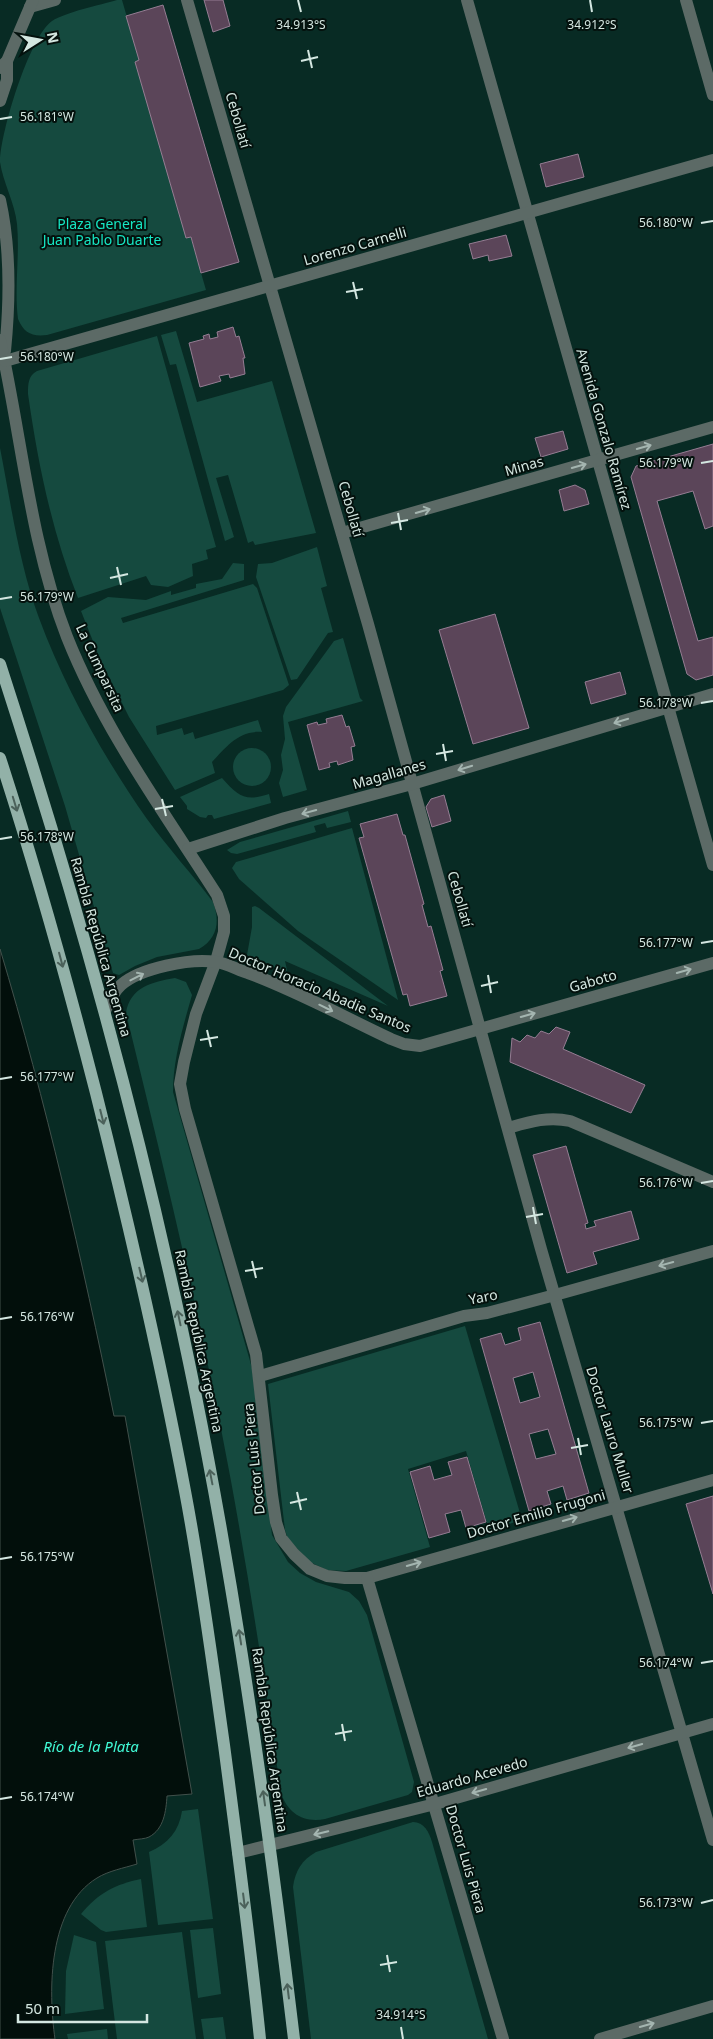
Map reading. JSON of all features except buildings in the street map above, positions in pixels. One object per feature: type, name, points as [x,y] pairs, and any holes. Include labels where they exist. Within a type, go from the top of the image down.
[{"type":"main road","name":"Rambla República Argentina","points":[[0,664],[69,885],[105,1011],[170,1273],[197,1404],[234,1604],[271,1846],[294,2039]]},
{"type":"main road","points":[[0,758],[61,958],[140,1274],[185,1490],[205,1609],[238,1853],[260,2039]]},
{"type":"street","points":[[0,101],[7,80],[4,65],[31,4],[55,0]]},
{"type":"street","name":"Cebollatí","points":[[187,0],[342,533],[481,1028]]},
{"type":"street","name":"Avenida Gonzalo Ramírez","points":[[466,0],[713,865]]},
{"type":"street","points":[[686,0],[713,94]]},
{"type":"street","name":"Lorenzo Carnelli","points":[[5,361],[713,160]]},
{"type":"street","name":"La Cumparsita","points":[[0,200],[5,230],[8,275],[5,361]]},
{"type":"street","name":"La Cumparsita","points":[[0,340],[26,487],[38,540],[57,608],[88,682],[120,744],[217,895],[224,916],[224,932],[216,962]]},
{"type":"street","name":"Minas","points":[[342,533],[713,427]]},
{"type":"street","name":"Magallanes","points":[[188,850],[285,818],[412,784],[713,694]]},
{"type":"street","name":"Doctor Horacio Abadie Santos","points":[[105,1011],[112,996],[122,984],[146,972],[179,963],[216,962],[273,982],[404,1044],[420,1046],[481,1028]]},
{"type":"street","name":"Doctor Luis Piera","points":[[216,962],[196,1014],[180,1084],[185,1109],[254,1344],[260,1376],[276,1522],[282,1538],[294,1554],[310,1569],[327,1576],[367,1578],[503,2039]]},
{"type":"street","name":"Gaboto","points":[[481,1028],[713,962]]},
{"type":"street","name":"Doctor Lauro Muller","points":[[481,1028],[554,1295],[713,1840]]},
{"type":"street","points":[[508,1128],[545,1119],[557,1118],[570,1121],[713,1182]]},
{"type":"street","name":"Yaro","points":[[260,1376],[464,1316],[487,1313],[713,1251]]},
{"type":"street","name":"Doctor Emilio Frugoni","points":[[367,1578],[713,1480]]},
{"type":"street","name":"Eduardo Acevedo","points":[[238,1853],[435,1804],[713,1724]]},
{"type":"street","points":[[600,2039],[713,2006]]},
{"type":"green space","name":"Plaza General Juan Pablo Duarte","points":[[122,0],[206,290],[47,335],[33,335],[23,328],[18,319],[17,224],[0,162],[10,109],[25,65],[34,46],[52,21],[74,12]]},
{"type":"green space","points":[[176,331],[197,402],[272,381],[316,533],[255,545],[253,541],[248,543],[228,475],[216,478],[234,537],[225,541],[176,364],[170,365],[161,335]]},
{"type":"green space","points":[[157,336],[216,547],[206,550],[208,559],[192,564],[193,576],[168,587],[151,585],[146,576],[78,598],[53,523],[41,472],[28,394],[29,381],[37,371]]},
{"type":"green space","points":[[0,448],[26,577],[49,644],[73,696],[131,796],[155,830],[213,902],[215,909],[216,928],[214,934],[205,945],[199,949],[157,957],[119,975],[113,973],[65,806],[0,608]]},
{"type":"green space","points":[[317,547],[327,586],[321,588],[333,632],[328,633],[297,679],[291,680],[256,577],[258,564],[272,563]]},
{"type":"green space","points":[[233,563],[244,564],[244,580],[121,618],[123,623],[253,584],[257,588],[289,685],[283,690],[156,726],[157,735],[182,728],[184,735],[193,732],[195,739],[258,720],[262,732],[246,734],[222,751],[212,762],[215,773],[175,790],[129,717],[100,659],[81,611],[108,597],[146,600],[171,591],[171,595],[196,588],[196,584],[222,579]]},
{"type":"green space","points":[[343,638],[360,698],[363,701],[288,722],[307,790],[283,797],[279,783],[283,770],[281,755],[285,739],[283,716],[286,707],[334,641]]},
{"type":"green space","points":[[252,748],[266,753],[271,767],[266,781],[252,786],[238,781],[233,767],[238,753]]},
{"type":"green space","points":[[222,778],[243,796],[254,797],[269,794],[271,803],[214,819],[212,815],[208,815],[206,818],[200,817],[187,809],[187,806],[180,797]]},
{"type":"green space","points":[[348,811],[351,822],[327,828],[325,823],[314,826],[316,832],[237,854],[227,850],[240,842]]},
{"type":"green space","points":[[352,828],[398,1000],[298,931],[239,879],[232,868],[236,862]]},
{"type":"green space","points":[[255,906],[388,1006],[285,961],[286,972],[250,958],[247,955],[252,927],[252,907]]},
{"type":"green space","points":[[175,978],[186,982],[192,995],[177,1055],[173,1092],[252,1368],[272,1535],[288,1562],[300,1573],[316,1582],[349,1592],[359,1601],[367,1615],[414,1782],[412,1792],[408,1795],[325,1819],[310,1820],[292,1812],[281,1793],[264,1676],[220,1422],[182,1247],[126,1013],[132,997],[143,987]]},
{"type":"green space","points":[[465,1326],[522,1520],[489,1530],[466,1451],[408,1469],[430,1547],[346,1571],[327,1570],[310,1562],[288,1539],[285,1530],[268,1384]]},
{"type":"green space","points":[[198,1809],[213,1919],[158,1925],[149,1852],[162,1845],[172,1836],[182,1811]]},
{"type":"green space","points":[[413,1822],[423,1826],[431,1838],[488,2039],[311,2039],[293,1887],[297,1871],[303,1862],[316,1852]]},
{"type":"green space","points":[[141,1879],[147,1927],[106,1932],[81,1914],[94,1900],[108,1890]]},
{"type":"green space","points":[[213,1928],[221,1994],[198,1998],[190,1930]]},
{"type":"green space","points":[[182,1932],[196,2039],[117,2039],[105,1941]]},
{"type":"green space","points":[[74,1935],[96,1942],[104,2009],[65,2014],[66,1971]]},
{"type":"green space","points":[[223,2017],[226,2039],[204,2039],[201,2019]]},
{"type":"green space","points":[[107,2029],[108,2039],[68,2039],[67,2034]]},
{"type":"water","name":"Río de la Plata","points":[[0,949],[48,1123],[89,1298],[114,1416],[125,1416],[192,1794],[167,1796],[165,1813],[158,1829],[149,1837],[133,1840],[137,1864],[97,1878],[81,1892],[69,1909],[60,1929],[52,1974],[55,2039],[0,2039]]}]
